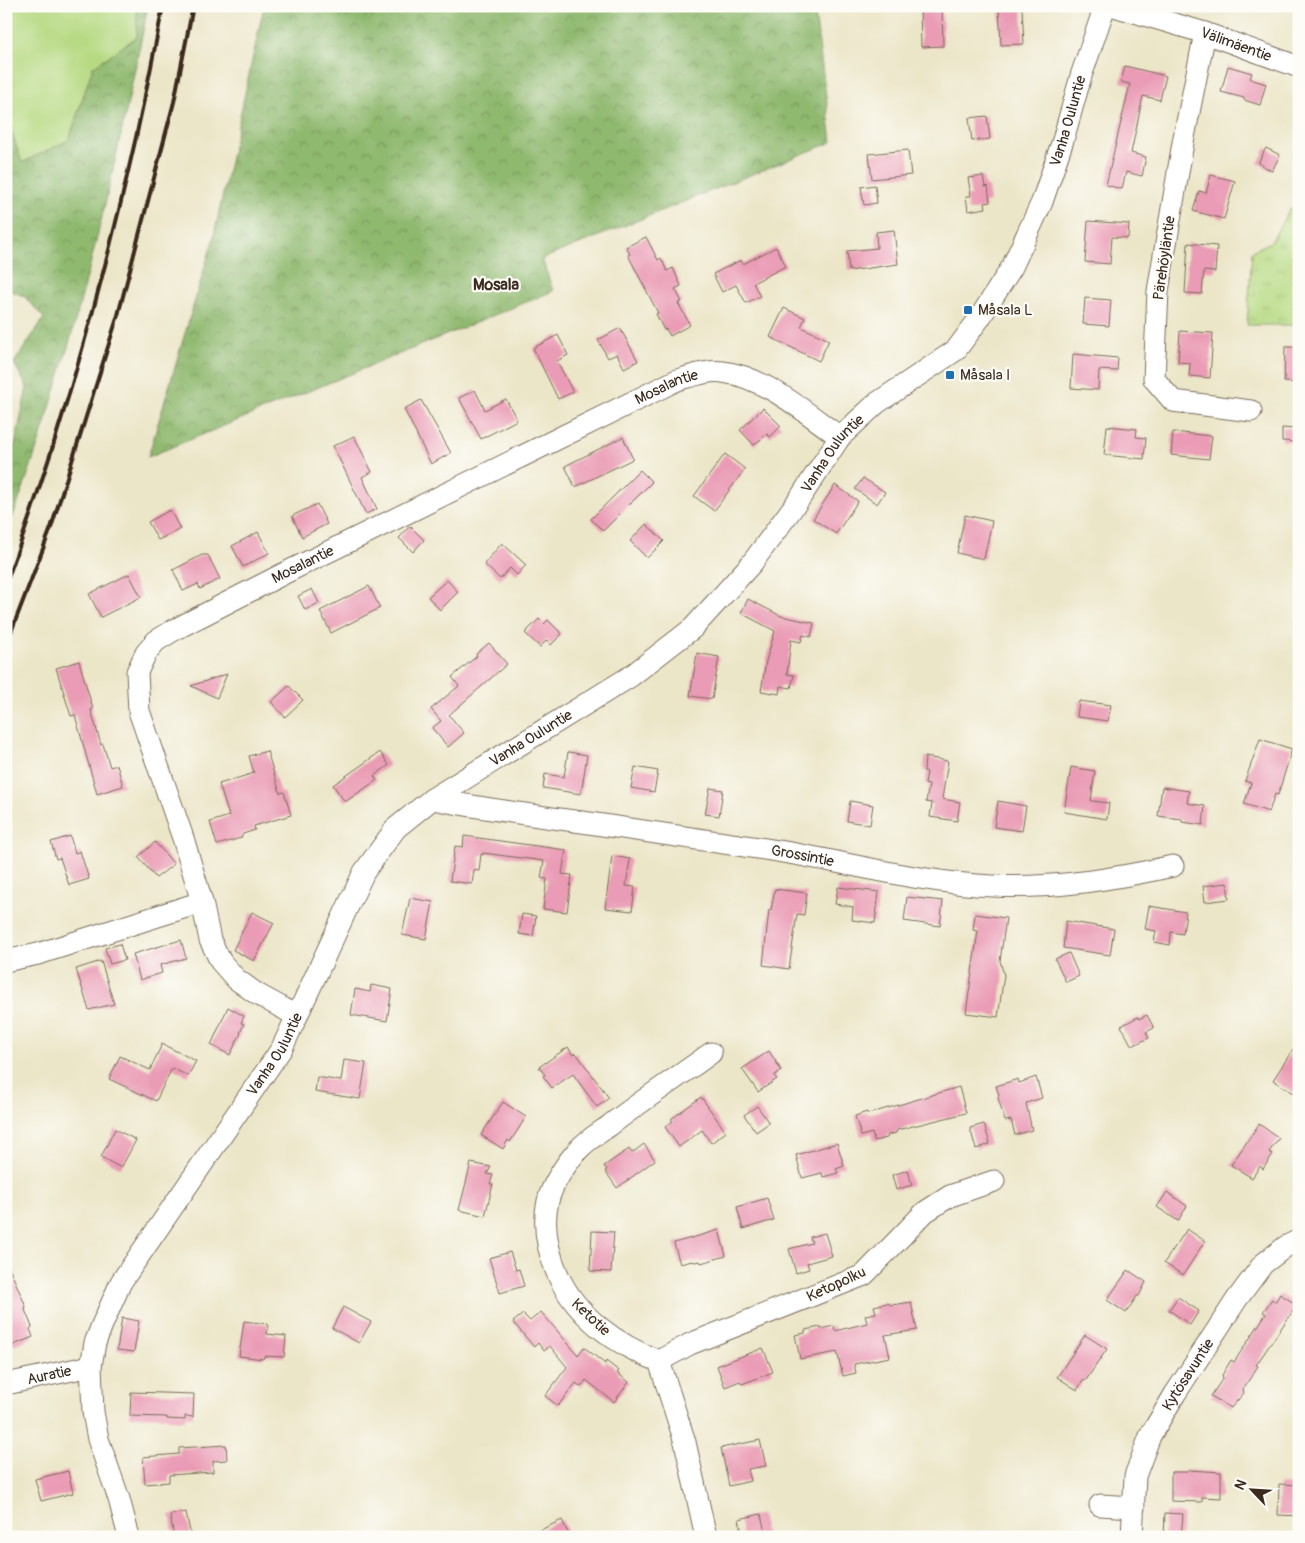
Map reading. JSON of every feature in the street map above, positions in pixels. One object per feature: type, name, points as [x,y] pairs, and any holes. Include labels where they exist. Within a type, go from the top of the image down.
[{"type":"street","name":"Vanha Ouluntie","points":[[129,1537],[119,1499],[98,1439],[93,1412],[91,1366],[95,1343],[122,1282],[282,1048],[364,872],[396,828],[432,799],[631,676],[693,628],[752,563],[800,498],[840,437],[877,403],[956,350],[980,319],[1012,267],[1042,202],[1063,140],[1080,76],[1105,6]]},
{"type":"street","name":"Välimäentie","points":[[1114,6],[1206,33],[1299,67]]},
{"type":"street","name":"Pärehöyläntie","points":[[1206,33],[1184,137],[1158,291],[1154,379],[1173,401],[1251,411]]},
{"type":"street","name":"Mosalantie","points":[[297,1016],[257,994],[236,979],[222,962],[210,940],[202,902],[183,838],[139,711],[137,672],[146,653],[156,641],[283,574],[677,380],[704,372],[723,372],[744,378],[782,395],[840,437]]},
{"type":"street","name":"Grossintie","points":[[432,799],[486,810],[767,849],[902,874],[992,886],[1032,886],[1069,883],[1139,874],[1173,866]]},
{"type":"street","points":[[6,959],[10,960],[38,954],[202,902]]},
{"type":"street","name":"Ketotie","points":[[659,1361],[640,1354],[614,1339],[585,1316],[565,1291],[552,1261],[545,1229],[548,1200],[560,1173],[579,1148],[712,1053]]},
{"type":"street","name":"Ketopolku","points":[[659,1361],[690,1344],[864,1275],[924,1212],[950,1196],[994,1181]]},
{"type":"street","name":"Kytösavuntie","points":[[1132,1537],[1136,1476],[1150,1436],[1237,1299],[1264,1264],[1284,1247],[1299,1240]]},
{"type":"street","points":[[659,1361],[685,1442],[706,1537]]},
{"type":"street","name":"Auratie","points":[[6,1384],[91,1366]]},
{"type":"street","points":[[1100,1505],[1134,1507]]},
{"type":"green space","points":[[6,6],[137,6],[137,37],[93,67],[69,140],[21,163],[9,124],[6,125]]},
{"type":"green space","points":[[137,6],[148,6],[120,140],[88,274],[51,406],[6,535],[6,456],[15,445],[27,387],[14,363],[44,318],[24,296],[6,289],[6,125],[9,124],[22,163],[69,140],[93,67],[137,37]]},
{"type":"green space","points":[[264,6],[814,6],[832,142],[542,259],[553,291],[148,457],[213,240]]},
{"type":"green space","points":[[1290,208],[1299,212],[1299,325],[1247,325],[1252,251],[1271,242]]},
{"type":"building","points":[[920,6],[942,6],[943,46],[921,47]]},
{"type":"building","points":[[1022,8],[1024,44],[1001,45],[999,9]]},
{"type":"building","points":[[1125,66],[1166,76],[1160,100],[1143,96],[1131,153],[1146,157],[1142,176],[1126,172],[1122,189],[1106,185],[1130,84],[1121,82]]},
{"type":"building","points":[[1228,66],[1252,73],[1250,79],[1266,84],[1260,105],[1244,100],[1244,98],[1221,92]]},
{"type":"building","points":[[987,116],[990,139],[972,141],[969,118]]},
{"type":"building","points":[[1266,148],[1280,155],[1272,171],[1258,163]]},
{"type":"building","points":[[908,150],[911,175],[872,179],[869,154]]},
{"type":"building","points":[[1211,175],[1235,181],[1224,219],[1193,211],[1199,191],[1206,193]]},
{"type":"building","points":[[983,176],[985,187],[988,186],[990,202],[985,203],[986,208],[968,211],[966,196],[971,196],[968,178]]},
{"type":"building","points":[[875,185],[877,203],[864,205],[861,187]]},
{"type":"building","points":[[1088,221],[1129,224],[1128,238],[1112,237],[1110,264],[1085,262]]},
{"type":"building","points":[[894,230],[898,264],[849,271],[847,251],[877,248],[876,232]]},
{"type":"building","points":[[646,237],[658,260],[661,258],[667,271],[673,268],[681,286],[675,289],[682,302],[678,303],[690,325],[670,336],[666,329],[664,330],[656,314],[658,313],[628,255],[630,254],[626,247]]},
{"type":"building","points":[[1188,243],[1217,246],[1215,272],[1204,271],[1202,294],[1185,293]]},
{"type":"building","points":[[776,247],[786,266],[753,283],[760,296],[746,303],[736,285],[722,292],[713,274],[741,260],[743,264]]},
{"type":"building","points":[[1085,298],[1111,300],[1109,326],[1083,324]]},
{"type":"building","points":[[784,308],[805,318],[801,327],[829,340],[819,361],[770,337]]},
{"type":"building","points":[[620,328],[638,361],[624,368],[617,354],[608,358],[598,340]]},
{"type":"building","points":[[1180,331],[1213,333],[1210,378],[1189,376],[1190,363],[1178,362]]},
{"type":"building","points":[[558,335],[568,355],[557,361],[573,392],[558,399],[533,348]]},
{"type":"building","points":[[1285,347],[1299,347],[1299,383],[1284,382]]},
{"type":"building","points":[[1073,354],[1118,358],[1117,371],[1099,370],[1098,390],[1071,388]]},
{"type":"building","points":[[475,390],[485,410],[506,399],[517,420],[481,439],[459,398]]},
{"type":"building","points":[[421,400],[451,453],[431,464],[404,409]]},
{"type":"building","points":[[763,408],[781,426],[770,437],[767,434],[754,445],[740,430]]},
{"type":"building","points":[[1107,426],[1137,429],[1136,437],[1146,438],[1144,459],[1104,455]]},
{"type":"building","points":[[1282,428],[1296,429],[1295,442],[1282,441]]},
{"type":"building","points":[[1173,432],[1212,436],[1209,459],[1171,455]]},
{"type":"building","points":[[354,436],[372,472],[362,477],[377,509],[366,514],[333,446]]},
{"type":"building","points":[[623,437],[633,459],[575,487],[565,466]]},
{"type":"building","points":[[725,454],[745,469],[714,511],[694,496]]},
{"type":"building","points":[[640,470],[652,482],[603,531],[591,519]]},
{"type":"building","points":[[863,478],[885,492],[877,504],[855,489]]},
{"type":"building","points":[[835,485],[858,501],[836,534],[813,519]]},
{"type":"building","points":[[317,504],[327,524],[302,537],[292,516]]},
{"type":"building","points":[[170,510],[180,529],[158,540],[148,522]]},
{"type":"building","points":[[965,515],[992,521],[984,559],[957,553]]},
{"type":"building","points":[[646,524],[664,541],[647,558],[630,541]]},
{"type":"building","points":[[410,526],[424,540],[413,552],[399,538]]},
{"type":"building","points":[[258,532],[269,553],[243,567],[232,546]]},
{"type":"building","points":[[502,543],[526,565],[517,575],[510,568],[500,579],[484,564]]},
{"type":"building","points":[[202,555],[208,555],[220,579],[200,589],[198,584],[183,591],[173,570]]},
{"type":"building","points":[[129,574],[141,597],[101,617],[89,594]]},
{"type":"building","points":[[447,580],[458,592],[440,610],[428,597]]},
{"type":"building","points":[[369,586],[380,608],[331,633],[320,611]]},
{"type":"building","points":[[312,589],[319,603],[305,610],[298,596]]},
{"type":"building","points":[[748,599],[781,616],[814,623],[811,637],[803,635],[801,642],[791,640],[787,674],[794,675],[791,688],[780,686],[779,694],[761,691],[766,661],[775,631],[741,613]]},
{"type":"building","points":[[539,619],[544,624],[548,620],[562,634],[551,645],[547,640],[540,647],[525,633]]},
{"type":"building","points":[[489,643],[507,664],[449,715],[464,733],[448,747],[432,728],[441,721],[431,709],[459,686],[452,677]]},
{"type":"building","points":[[697,653],[719,657],[712,699],[690,696]]},
{"type":"building","points":[[79,661],[101,745],[103,744],[110,767],[117,765],[123,786],[97,794],[75,715],[71,716],[56,668]]},
{"type":"building","points":[[227,674],[217,698],[191,686]]},
{"type":"building","points":[[289,686],[303,700],[285,717],[271,702]]},
{"type":"building","points":[[1079,701],[1111,705],[1108,721],[1077,717]]},
{"type":"building","points":[[1260,739],[1292,749],[1278,795],[1275,794],[1269,812],[1244,804],[1251,783],[1245,781]]},
{"type":"building","points":[[267,751],[280,793],[284,792],[291,815],[254,826],[255,830],[243,834],[241,838],[217,845],[210,822],[229,816],[219,784],[254,773],[249,756]]},
{"type":"building","points":[[380,752],[389,765],[374,776],[377,780],[345,802],[333,785]]},
{"type":"building","points":[[568,752],[587,755],[581,794],[543,788],[545,774],[564,777]]},
{"type":"building","points":[[925,757],[948,761],[942,799],[960,802],[957,821],[930,817],[932,803],[926,802],[929,785],[925,784],[927,772],[924,771]]},
{"type":"building","points":[[635,767],[658,771],[654,792],[631,788]]},
{"type":"building","points":[[1071,767],[1095,771],[1091,801],[1109,803],[1107,819],[1064,812]]},
{"type":"building","points":[[1162,787],[1189,791],[1187,803],[1205,806],[1203,825],[1182,822],[1182,819],[1158,816]]},
{"type":"building","points":[[710,788],[723,790],[719,816],[705,814]]},
{"type":"building","points":[[850,801],[873,805],[870,825],[847,821]]},
{"type":"building","points":[[998,801],[1026,806],[1022,831],[994,827]]},
{"type":"building","points":[[70,836],[75,853],[80,851],[89,879],[69,885],[60,858],[56,859],[51,842]]},
{"type":"building","points":[[464,836],[566,850],[562,874],[572,875],[567,912],[543,909],[547,879],[541,878],[544,861],[483,853],[483,855],[481,854],[479,871],[474,870],[472,884],[450,881],[455,846],[463,847]]},
{"type":"building","points":[[155,842],[174,864],[156,878],[138,857]]},
{"type":"building","points":[[612,856],[630,859],[626,886],[635,887],[632,911],[605,908]]},
{"type":"building","points":[[1227,883],[1229,899],[1205,902],[1203,886]]},
{"type":"building","points":[[838,887],[879,892],[875,923],[852,920],[853,907],[835,904]]},
{"type":"building","points":[[775,889],[807,893],[804,915],[797,914],[789,969],[763,965],[769,910],[771,910]]},
{"type":"building","points":[[907,897],[943,901],[940,926],[904,921]]},
{"type":"building","points":[[410,898],[433,902],[426,939],[402,935]]},
{"type":"building","points":[[1149,906],[1186,912],[1183,934],[1171,932],[1170,945],[1154,942],[1156,931],[1145,929]]},
{"type":"building","points":[[252,912],[274,923],[254,961],[233,950]]},
{"type":"building","points":[[522,914],[536,916],[533,936],[519,934]]},
{"type":"building","points":[[975,914],[1006,918],[1000,961],[1004,975],[998,1017],[966,1013],[978,931],[973,930]]},
{"type":"building","points":[[1066,921],[1114,929],[1110,955],[1063,948]]},
{"type":"building","points":[[181,940],[186,958],[160,965],[162,973],[140,980],[133,954]]},
{"type":"building","points":[[120,944],[125,960],[110,964],[105,948]]},
{"type":"building","points":[[1069,953],[1079,976],[1066,982],[1055,959]]},
{"type":"building","points":[[101,961],[114,1004],[89,1010],[76,969]]},
{"type":"building","points":[[371,985],[392,989],[387,1021],[351,1015],[355,989],[370,992]]},
{"type":"building","points":[[228,1007],[244,1016],[241,1023],[244,1024],[241,1033],[230,1055],[211,1045]]},
{"type":"building","points":[[1147,1015],[1154,1028],[1146,1032],[1149,1038],[1132,1046],[1121,1026],[1138,1017],[1139,1019]]},
{"type":"building","points":[[1299,1040],[1299,1097],[1273,1080]]},
{"type":"building","points":[[162,1044],[196,1061],[188,1076],[172,1068],[156,1101],[109,1079],[120,1056],[150,1070]]},
{"type":"building","points":[[568,1047],[573,1055],[576,1053],[609,1098],[597,1107],[573,1074],[552,1088],[543,1076],[545,1075],[539,1067]]},
{"type":"building","points":[[769,1051],[781,1070],[774,1076],[777,1079],[758,1092],[742,1069]]},
{"type":"building","points":[[344,1060],[366,1063],[360,1099],[315,1092],[317,1077],[341,1081]]},
{"type":"building","points":[[1036,1077],[1042,1098],[1026,1103],[1032,1130],[1015,1135],[1011,1120],[1005,1121],[996,1086],[1018,1079],[1019,1083]]},
{"type":"building","points":[[959,1087],[966,1113],[897,1130],[896,1133],[888,1135],[887,1138],[874,1141],[872,1133],[861,1136],[855,1116],[867,1112],[868,1114]]},
{"type":"building","points":[[701,1097],[726,1132],[711,1143],[702,1130],[679,1147],[665,1127],[673,1121],[671,1119]]},
{"type":"building","points":[[503,1102],[526,1117],[510,1142],[508,1140],[503,1149],[481,1135]]},
{"type":"building","points":[[757,1106],[769,1123],[756,1132],[744,1115]]},
{"type":"building","points":[[984,1124],[990,1144],[976,1149],[970,1128]]},
{"type":"building","points":[[1259,1124],[1279,1138],[1269,1152],[1273,1154],[1263,1169],[1260,1166],[1252,1178],[1231,1165]]},
{"type":"building","points":[[115,1129],[136,1140],[121,1168],[101,1157]]},
{"type":"building","points":[[837,1143],[844,1166],[836,1169],[838,1173],[823,1177],[822,1173],[802,1178],[796,1155]]},
{"type":"building","points":[[644,1144],[655,1160],[617,1188],[605,1171],[607,1170],[604,1166],[629,1149],[632,1153]]},
{"type":"building","points":[[471,1163],[491,1167],[487,1174],[493,1175],[490,1184],[493,1184],[485,1216],[459,1210]]},
{"type":"building","points":[[908,1170],[912,1185],[896,1190],[892,1175]]},
{"type":"building","points":[[1167,1192],[1187,1206],[1178,1221],[1157,1207]]},
{"type":"building","points":[[767,1198],[774,1220],[743,1229],[737,1207]]},
{"type":"building","points":[[1187,1229],[1205,1241],[1183,1275],[1164,1263]]},
{"type":"building","points":[[719,1230],[726,1256],[701,1263],[700,1261],[692,1261],[680,1264],[674,1243]]},
{"type":"building","points":[[592,1231],[614,1232],[611,1272],[590,1271]]},
{"type":"building","points":[[825,1233],[832,1256],[807,1263],[809,1269],[796,1273],[789,1249],[812,1243],[810,1237]]},
{"type":"building","points":[[510,1252],[516,1270],[519,1269],[524,1286],[500,1293],[489,1258]]},
{"type":"building","points":[[6,1260],[26,1307],[25,1310],[32,1327],[30,1329],[33,1337],[6,1348]]},
{"type":"building","points":[[1128,1270],[1146,1282],[1139,1296],[1137,1296],[1126,1313],[1107,1300]]},
{"type":"building","points":[[1280,1294],[1297,1305],[1256,1365],[1258,1366],[1243,1389],[1244,1393],[1231,1408],[1211,1396],[1223,1378],[1222,1375],[1231,1360],[1234,1362],[1266,1314],[1263,1312],[1272,1299],[1275,1302]]},
{"type":"building","points":[[1178,1297],[1199,1311],[1190,1325],[1169,1310]]},
{"type":"building","points":[[911,1302],[917,1330],[885,1335],[890,1357],[854,1364],[856,1373],[843,1376],[837,1352],[800,1359],[795,1335],[805,1333],[805,1330],[820,1327],[821,1329],[834,1326],[835,1331],[867,1323],[865,1315],[876,1313],[874,1306],[887,1303],[892,1305]]},
{"type":"building","points":[[343,1307],[371,1322],[359,1343],[332,1328]]},
{"type":"building","points":[[541,1312],[578,1355],[584,1347],[605,1364],[606,1361],[619,1371],[617,1373],[629,1382],[614,1402],[586,1380],[581,1387],[576,1383],[558,1406],[545,1396],[567,1367],[550,1346],[544,1351],[538,1343],[534,1347],[513,1322],[523,1314],[530,1321]]},
{"type":"building","points":[[122,1318],[139,1321],[134,1352],[117,1350]]},
{"type":"building","points":[[244,1321],[268,1324],[267,1334],[286,1336],[284,1357],[264,1356],[263,1359],[239,1356]]},
{"type":"building","points":[[1085,1335],[1107,1349],[1077,1390],[1057,1377]]},
{"type":"building","points":[[763,1348],[773,1372],[742,1384],[740,1381],[725,1387],[717,1366]]},
{"type":"building","points":[[131,1392],[194,1394],[193,1417],[185,1416],[185,1420],[167,1419],[167,1417],[130,1416]]},
{"type":"building","points":[[760,1440],[766,1466],[748,1469],[751,1481],[729,1486],[721,1448]]},
{"type":"building","points":[[226,1445],[227,1460],[213,1461],[213,1472],[169,1475],[169,1482],[145,1484],[143,1457],[179,1454],[179,1448]]},
{"type":"building","points":[[1189,1470],[1221,1472],[1221,1498],[1202,1497],[1202,1502],[1171,1501],[1171,1472],[1187,1472]]},
{"type":"building","points":[[68,1471],[73,1493],[41,1501],[35,1479]]},
{"type":"building","points":[[1279,1484],[1299,1485],[1299,1516],[1278,1515]]},
{"type":"building","points":[[186,1512],[191,1537],[174,1537],[170,1515]]},
{"type":"building","points":[[1165,1513],[1183,1514],[1181,1537],[1164,1537]]},
{"type":"building","points":[[761,1514],[766,1537],[743,1537],[739,1519]]},
{"type":"building","points":[[562,1520],[570,1537],[525,1537]]},
{"type":"railway","points":[[6,583],[54,442],[96,298],[133,153],[163,6]]},
{"type":"railway","points":[[6,645],[51,528],[118,315],[174,102],[193,6]]},
{"type":"place","name":"Måsala L","points":[[968,310]]},
{"type":"place","name":"Måsala I","points":[[950,375]]},
{"type":"district","name":"Mosala","points":[[496,284]]}]
